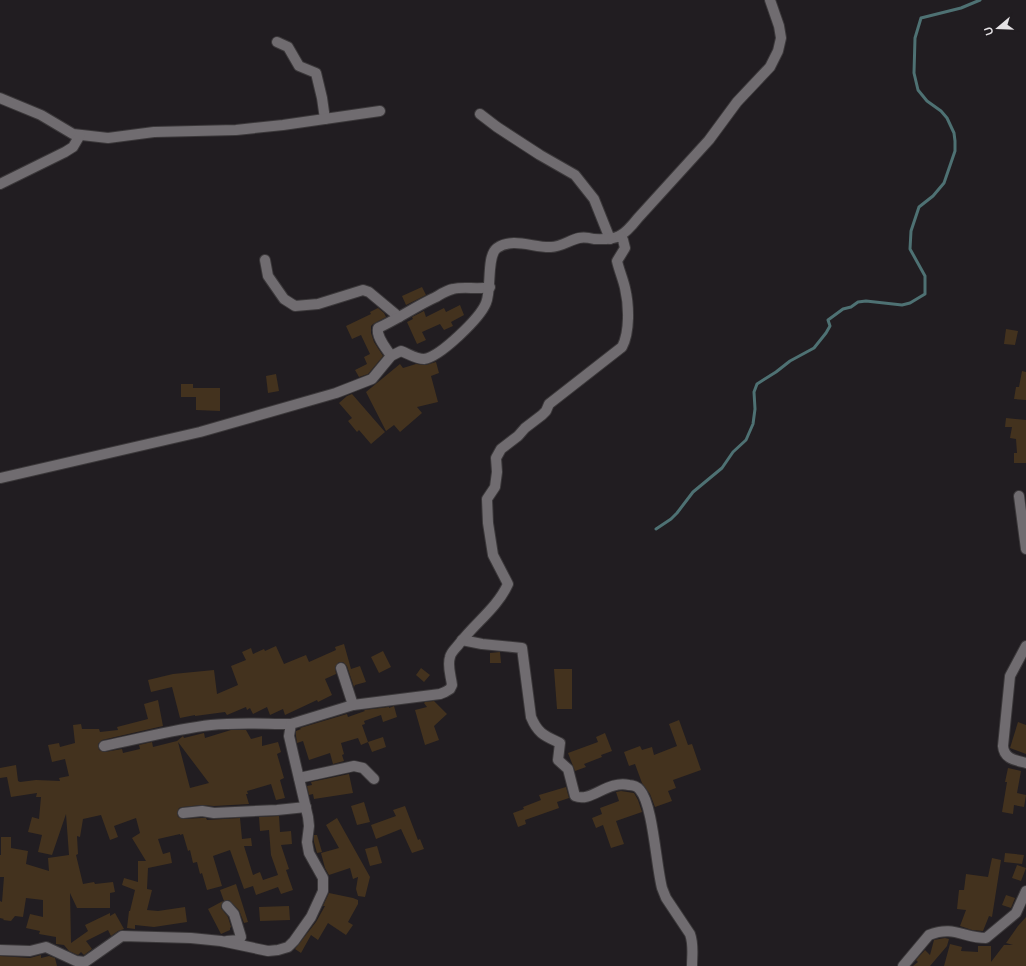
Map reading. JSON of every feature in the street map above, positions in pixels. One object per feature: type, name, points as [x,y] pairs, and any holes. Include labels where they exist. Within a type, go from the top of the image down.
[{"type":"street","points":[[1,478],[200,432],[336,393],[372,379],[391,356],[401,352],[426,359],[439,351],[460,336],[476,319],[486,304],[490,287],[491,258],[495,249],[501,246],[517,243],[551,247],[580,238],[610,239],[620,236],[630,229],[638,218],[709,140],[737,102],[770,67],[778,51],[781,38],[779,26],[770,0]]},
{"type":"street","points":[[277,42],[288,47],[299,66],[316,73],[320,86],[325,119]]},
{"type":"street","points":[[0,98],[41,115],[73,134],[108,138],[154,132],[252,128],[283,125],[380,111]]},
{"type":"street","points":[[480,114],[528,147],[575,175],[594,199],[610,239]]},
{"type":"street","points":[[0,184],[65,152],[73,147],[80,135]]},
{"type":"street","points":[[104,746],[183,729],[212,725],[239,723],[291,724],[353,705],[440,694],[450,689],[452,685],[449,669],[450,655],[473,627],[496,605],[508,584],[493,555],[488,523],[487,499],[495,487],[497,472],[496,458],[501,449],[542,415],[549,404],[622,347],[626,340],[628,310],[626,289],[617,261],[626,248],[620,236]]},
{"type":"street","points":[[265,260],[268,276],[284,299],[295,306],[318,304],[363,290],[369,292],[399,317]]},
{"type":"street","points":[[391,356],[381,342],[377,330],[378,328],[424,302],[452,289],[466,287],[481,289],[490,287]]},
{"type":"street","points":[[1019,496],[1026,549]]},
{"type":"street","points":[[463,638],[482,644],[522,648],[531,717],[535,727],[540,733],[560,743],[558,760],[568,769],[575,796],[585,798],[616,784],[638,787],[641,790],[649,810],[662,888],[666,898],[690,934],[692,940],[692,966]]},
{"type":"street","points":[[1026,646],[1010,676],[1003,752],[1013,760],[1026,763]]},
{"type":"street","points":[[341,668],[353,705]]},
{"type":"street","points":[[0,950],[30,951],[46,947],[76,961],[85,962],[122,936],[191,938],[221,941],[268,951],[288,947],[311,917],[323,890],[323,878],[309,853],[307,842],[309,821],[289,736],[291,724]]},
{"type":"street","points":[[299,778],[354,766],[363,768],[374,779]]},
{"type":"street","points":[[183,813],[202,811],[277,810],[306,806]]},
{"type":"street","points":[[903,966],[930,936],[936,933],[955,931],[980,938],[986,938],[1016,913],[1024,903],[1026,891]]},
{"type":"street","points":[[221,941],[239,940],[241,937],[234,914],[227,906]]},
{"type":"building","points":[[422,287],[426,295],[406,305],[402,296]]},
{"type":"building","points":[[460,305],[464,315],[451,322],[453,326],[444,330],[440,324],[422,332],[426,340],[417,344],[407,322],[413,319],[412,317],[424,311],[426,317],[444,308],[446,312]]},
{"type":"building","points":[[378,308],[386,317],[371,326],[371,333],[374,342],[383,356],[368,374],[359,377],[355,370],[367,364],[364,357],[370,354],[361,335],[352,339],[346,326],[371,314],[370,312]]},
{"type":"building","points":[[1006,329],[1018,331],[1015,345],[1004,344]]},
{"type":"building","points":[[436,362],[439,373],[431,376],[438,402],[417,407],[422,413],[400,432],[394,425],[386,431],[366,392],[400,364],[403,368],[416,364],[426,365]]},
{"type":"building","points":[[1022,371],[1026,372],[1026,400],[1014,399],[1016,387],[1019,387]]},
{"type":"building","points":[[276,374],[279,391],[268,393],[266,376]]},
{"type":"building","points":[[181,384],[193,384],[193,388],[220,388],[220,411],[196,410],[196,397],[181,397]]},
{"type":"building","points":[[352,394],[385,432],[371,444],[359,430],[357,432],[348,421],[352,418],[339,403],[347,396]]},
{"type":"building","points":[[1006,418],[1026,420],[1026,463],[1014,463],[1014,453],[1017,453],[1016,439],[1010,438],[1012,427],[1005,427]]},
{"type":"building","points":[[344,644],[351,669],[360,666],[366,682],[355,685],[354,687],[347,666],[343,662],[339,662],[335,667],[336,674],[325,679],[332,695],[318,702],[317,700],[285,715],[283,709],[270,715],[267,707],[253,714],[250,708],[247,710],[246,707],[227,715],[225,712],[180,718],[172,687],[151,692],[148,680],[173,674],[214,670],[217,694],[238,685],[231,666],[246,660],[242,652],[251,648],[253,654],[276,646],[284,664],[306,655],[309,662],[336,650],[335,647]]},
{"type":"building","points":[[383,651],[391,667],[379,673],[371,657]]},
{"type":"building","points":[[500,652],[501,663],[490,663],[490,653]]},
{"type":"building","points":[[421,668],[430,675],[424,682],[416,675]]},
{"type":"building","points":[[554,669],[572,669],[572,709],[557,709]]},
{"type":"building","points":[[158,700],[163,726],[102,740],[98,744],[99,750],[105,752],[122,749],[123,753],[140,749],[139,745],[152,742],[153,747],[177,741],[183,736],[184,738],[204,733],[205,738],[231,730],[246,730],[251,739],[262,736],[262,746],[278,742],[281,752],[277,754],[284,778],[280,780],[285,798],[276,800],[271,784],[247,791],[248,794],[246,794],[249,804],[182,807],[179,808],[177,813],[178,817],[183,819],[206,818],[207,820],[240,818],[242,839],[251,838],[252,846],[244,846],[253,875],[260,872],[263,880],[278,875],[271,855],[269,830],[260,831],[259,817],[279,816],[280,832],[291,831],[292,844],[281,845],[289,869],[286,870],[293,890],[281,894],[278,887],[256,895],[253,886],[244,889],[230,850],[213,856],[222,886],[207,890],[202,873],[200,874],[197,862],[193,863],[190,850],[188,851],[183,834],[158,839],[163,854],[170,852],[172,863],[148,868],[147,889],[152,890],[147,910],[158,911],[185,907],[187,922],[154,927],[135,925],[135,929],[127,928],[129,911],[135,890],[122,885],[124,878],[138,882],[138,861],[146,861],[132,838],[140,833],[136,818],[114,826],[118,837],[110,840],[101,815],[83,819],[80,837],[77,836],[78,854],[76,855],[83,884],[94,882],[95,884],[113,882],[115,892],[110,893],[110,908],[77,908],[70,893],[71,943],[88,931],[85,925],[110,913],[110,916],[115,913],[124,929],[111,936],[108,930],[86,941],[92,949],[84,955],[81,952],[78,955],[69,951],[64,945],[56,944],[56,937],[39,934],[40,931],[26,928],[30,914],[43,917],[43,900],[26,898],[23,917],[15,916],[11,921],[0,918],[0,901],[2,902],[4,877],[0,877],[1,837],[11,837],[11,848],[28,851],[26,864],[49,871],[48,858],[69,855],[66,814],[52,855],[38,852],[42,835],[28,832],[32,817],[39,819],[41,797],[36,797],[37,793],[11,797],[7,777],[0,778],[0,768],[16,765],[18,781],[20,782],[36,780],[60,781],[59,778],[69,776],[65,759],[52,762],[48,745],[59,743],[60,747],[75,743],[73,725],[81,724],[82,729],[99,729],[100,732],[118,730],[117,727],[148,719],[144,704]],"holes":[[[178,742],[209,783],[190,788]]]},
{"type":"building","points":[[434,701],[447,714],[434,726],[439,740],[425,745],[415,710],[427,707],[424,703],[425,702]]},
{"type":"building","points":[[394,706],[397,717],[383,722],[381,715],[364,721],[365,724],[362,725],[368,742],[361,745],[358,738],[341,743],[344,761],[333,764],[330,753],[309,760],[303,741],[297,743],[296,731],[301,729],[300,728],[347,714],[348,717],[365,711],[364,710],[389,708]]},
{"type":"building","points":[[679,720],[688,745],[692,744],[701,770],[673,780],[676,788],[668,791],[672,801],[655,807],[650,794],[642,783],[635,764],[629,766],[624,752],[640,746],[642,750],[652,747],[654,755],[677,746],[669,724]]},
{"type":"building","points":[[1018,722],[1026,725],[1026,754],[1010,748]]},
{"type":"building","points":[[605,733],[612,751],[601,755],[602,757],[584,764],[586,767],[575,771],[568,753],[598,742],[596,737]]},
{"type":"building","points":[[383,737],[386,747],[372,752],[368,742]]},
{"type":"building","points":[[1008,768],[1021,771],[1017,793],[1026,795],[1024,807],[1014,805],[1013,814],[1002,812]]},
{"type":"building","points":[[349,774],[353,793],[314,799],[313,794],[309,795],[307,786],[312,785],[311,782]]},
{"type":"building","points":[[566,787],[569,798],[557,802],[559,808],[525,820],[526,824],[518,827],[513,813],[524,809],[523,807],[541,800],[539,795]]},
{"type":"building","points":[[621,791],[634,793],[642,812],[616,821],[624,844],[611,848],[603,825],[596,828],[592,818],[602,814],[600,808],[619,801],[616,792]]},
{"type":"building","points":[[364,802],[370,822],[357,825],[351,806]]},
{"type":"building","points":[[405,806],[418,840],[420,839],[424,849],[412,853],[401,829],[376,839],[371,825],[396,816],[393,810]]},
{"type":"building","points":[[337,818],[370,877],[365,897],[358,896],[356,889],[358,877],[353,879],[350,868],[329,875],[325,868],[321,853],[339,848],[326,825]]},
{"type":"building","points":[[314,835],[317,835],[322,852],[317,853]]},
{"type":"building","points":[[377,846],[382,863],[370,866],[365,849]]},
{"type":"building","points":[[1005,853],[1024,855],[1022,864],[1004,862]]},
{"type":"building","points":[[992,858],[1001,860],[992,917],[989,916],[983,931],[972,930],[960,926],[966,910],[957,909],[959,890],[964,890],[966,874],[988,877]]},
{"type":"building","points":[[1017,865],[1026,868],[1021,881],[1012,878]]},
{"type":"building","points":[[236,884],[248,922],[244,923],[239,910],[229,900],[224,901],[220,890]]},
{"type":"building","points":[[329,893],[358,900],[358,904],[348,922],[353,925],[346,935],[328,923],[318,940],[311,935],[301,953],[295,949],[316,922],[325,906],[323,906]]},
{"type":"building","points":[[1006,895],[1015,898],[1011,908],[1002,905]]},
{"type":"building","points":[[223,901],[221,908],[228,917],[231,927],[230,930],[221,934],[208,909]]},
{"type":"building","points":[[289,906],[290,920],[260,921],[259,907]]},
{"type":"building","points":[[1026,917],[1026,966],[944,966],[950,944],[962,947],[961,951],[978,952],[978,946],[991,946],[991,962],[1004,945],[1013,945],[1006,943]]},
{"type":"building","points":[[945,938],[949,939],[947,946],[930,966],[913,966],[918,962],[916,960],[925,950],[930,955],[934,940]]},
{"type":"building","points":[[41,955],[41,958],[49,956],[55,958],[57,966],[0,966],[0,956],[30,958]]},
{"type":"waterway","points":[[656,529],[671,519],[693,492],[722,468],[733,452],[746,440],[753,424],[755,409],[754,392],[757,384],[790,361],[814,348],[830,326],[828,320],[843,309],[851,307],[858,302],[866,301],[902,305],[910,303],[925,294],[925,276],[910,249],[911,231],[919,207],[933,196],[944,183],[955,151],[955,141],[954,133],[947,118],[941,111],[927,101],[918,90],[914,73],[915,38],[921,18],[961,8],[980,0]]}]
